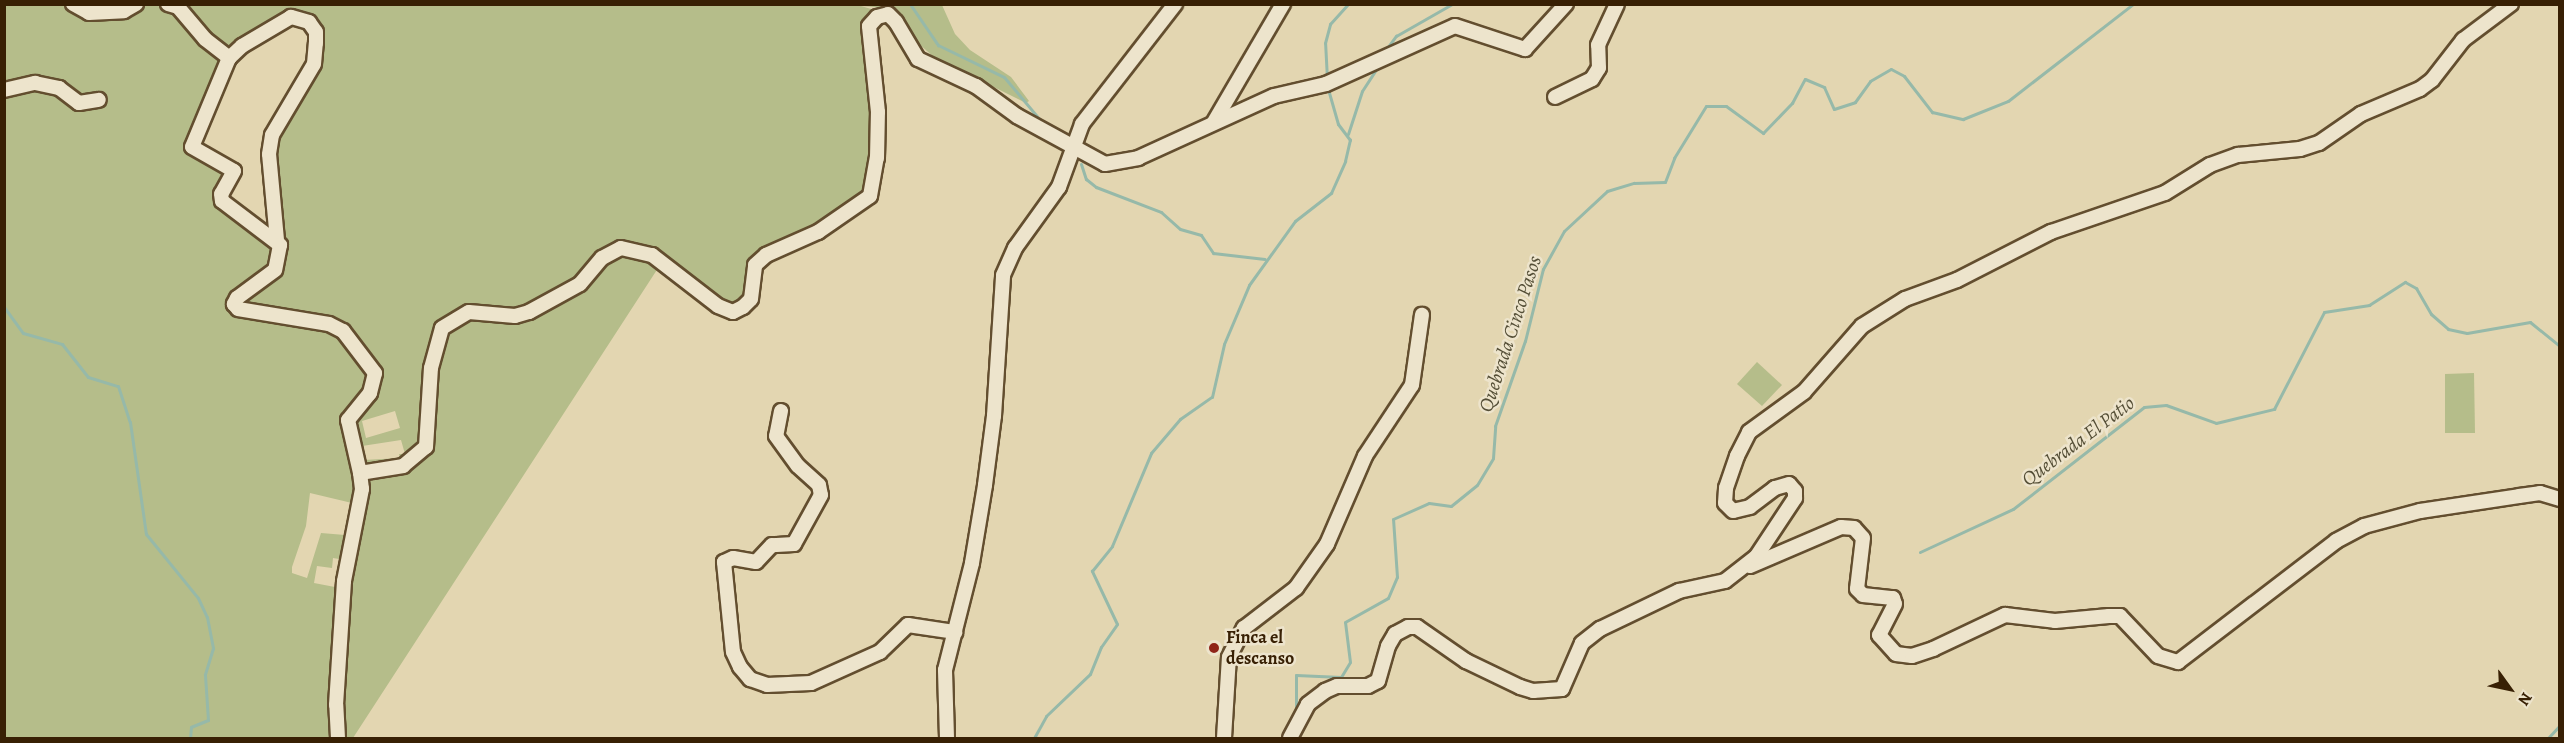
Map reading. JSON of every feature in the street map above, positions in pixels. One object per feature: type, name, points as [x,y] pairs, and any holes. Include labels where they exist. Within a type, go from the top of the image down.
[{"type":"street","points":[[73,4],[89,13],[124,11],[136,4]]},
{"type":"street","points":[[168,4],[178,7],[204,39],[229,58]]},
{"type":"street","points":[[947,738],[945,670],[985,485],[994,416],[1003,275],[1015,248],[1059,187],[1082,124],[1113,79],[1174,4]]},
{"type":"street","points":[[1214,122],[1283,4]]},
{"type":"street","points":[[360,473],[403,466],[426,447],[435,344],[442,328],[452,319],[469,312],[515,316],[529,312],[580,284],[602,258],[621,248],[652,255],[704,297],[733,312],[751,299],[755,265],[766,255],[818,232],[870,196],[877,158],[878,112],[869,26],[877,17],[888,14],[896,22],[918,58],[976,86],[1017,116],[1072,148],[1105,164],[1121,164],[1274,96],[1328,83],[1404,46],[1455,26],[1525,49],[1566,4]]},
{"type":"street","points":[[1555,97],[1592,79],[1599,68],[1598,45],[1617,4]]},
{"type":"street","points":[[1745,568],[1766,545],[1795,498],[1795,491],[1789,484],[1775,488],[1750,507],[1733,511],[1725,503],[1726,488],[1737,456],[1749,432],[1804,392],[1870,320],[1905,299],[1958,280],[2051,232],[2165,193],[2217,162],[2238,155],[2319,143],[2361,114],[2420,88],[2432,80],[2463,40],[2511,4]]},
{"type":"street","points":[[277,240],[228,208],[221,194],[234,171],[192,147],[229,58],[242,46],[291,16],[309,22],[316,32],[314,64],[272,135],[269,154],[277,240],[281,256],[276,270],[234,304],[238,309],[329,324],[343,331],[366,358],[375,373],[375,383],[348,420],[362,489],[344,581],[338,738]]},
{"type":"street","points":[[4,90],[35,83],[59,88],[80,103],[99,100]]},
{"type":"street","points":[[1224,738],[1229,657],[1244,628],[1296,588],[1327,544],[1365,456],[1413,385],[1422,315]]},
{"type":"street","points":[[781,411],[776,436],[798,466],[819,485],[821,495],[794,544],[772,545],[756,562],[733,558],[724,562],[733,652],[740,667],[750,679],[767,686],[811,684],[880,652],[908,625],[955,632]]},
{"type":"street","points":[[1293,733],[1308,704],[1337,686],[1356,688],[1378,681],[1388,646],[1395,634],[1408,627],[1418,627],[1466,660],[1520,687],[1539,691],[1562,688],[1582,643],[1600,629],[1679,591],[1725,581],[1745,568],[1842,527],[1854,528],[1863,538],[1857,589],[1863,594],[1893,598],[1894,604],[1879,635],[1896,654],[1912,656],[1933,649],[2005,615],[2055,621],[2120,616],[2158,656],[2178,662],[2336,541],[2364,526],[2420,511],[2518,496],[2540,494],[2559,499]]},
{"type":"green space","points":[[4,5],[942,5],[955,34],[970,50],[1011,77],[1029,101],[1026,103],[935,58],[911,37],[901,16],[887,8],[861,6],[888,14],[869,26],[877,84],[870,196],[766,255],[751,299],[733,312],[662,262],[353,738],[5,738]],"holes":[[[301,18],[316,43],[306,81],[269,154],[278,242],[221,194],[234,171],[193,147],[242,46]],[[395,411],[400,428],[366,438],[362,421]],[[401,440],[405,454],[399,454],[400,458],[364,460],[362,446]],[[310,493],[352,503],[345,535],[321,533],[307,578],[292,573],[306,526]],[[333,558],[345,560],[340,588],[314,583],[317,566],[332,568]]]},
{"type":"green space","points":[[1757,362],[1782,385],[1762,406],[1737,384]]},
{"type":"green space","points":[[2474,373],[2475,433],[2445,433],[2445,374]]},
{"type":"waterway","points":[[910,4],[938,45],[1004,77],[1041,121],[1060,132]]},
{"type":"waterway","points":[[1327,79],[1325,43],[1330,24],[1348,4]]},
{"type":"waterway","points":[[1382,55],[1396,36],[1452,4]]},
{"type":"waterway","name":"Quebrada Cinco Pasos","points":[[1296,713],[1296,675],[1341,677],[1350,662],[1345,622],[1388,598],[1397,577],[1393,519],[1429,503],[1451,506],[1477,485],[1493,458],[1495,426],[1525,341],[1543,269],[1564,231],[1607,191],[1634,183],[1665,182],[1674,158],[1706,106],[1726,106],[1763,133],[1792,103],[1805,79],[1824,87],[1834,109],[1855,102],[1870,81],[1891,69],[1904,76],[1932,112],[1963,119],[2008,101],[2133,4]]},
{"type":"waterway","points":[[1348,134],[1362,91],[1378,66]]},
{"type":"waterway","points":[[1034,738],[1046,716],[1090,674],[1101,647],[1117,624],[1092,571],[1112,546],[1151,453],[1180,419],[1212,397],[1224,344],[1249,285],[1295,221],[1331,193],[1345,161],[1350,140],[1338,124],[1328,88]]},
{"type":"waterway","points":[[1081,164],[1086,179],[1096,187],[1161,212],[1180,229],[1201,235],[1213,253],[1265,259]]},
{"type":"waterway","name":"Quebrada El Patio","points":[[1920,552],[2013,509],[2144,407],[2166,405],[2216,423],[2274,409],[2324,312],[2369,305],[2405,282],[2416,288],[2431,314],[2448,329],[2467,333],[2530,322],[2560,346]]},
{"type":"waterway","points":[[4,307],[23,333],[62,344],[88,377],[118,386],[130,422],[146,534],[198,598],[207,617],[213,648],[205,675],[208,720],[191,727],[190,738]]},
{"type":"waterway","points":[[2548,738],[2560,725]]},
{"type":"place","name":"Finca el descanso","points":[[1214,648]]}]
